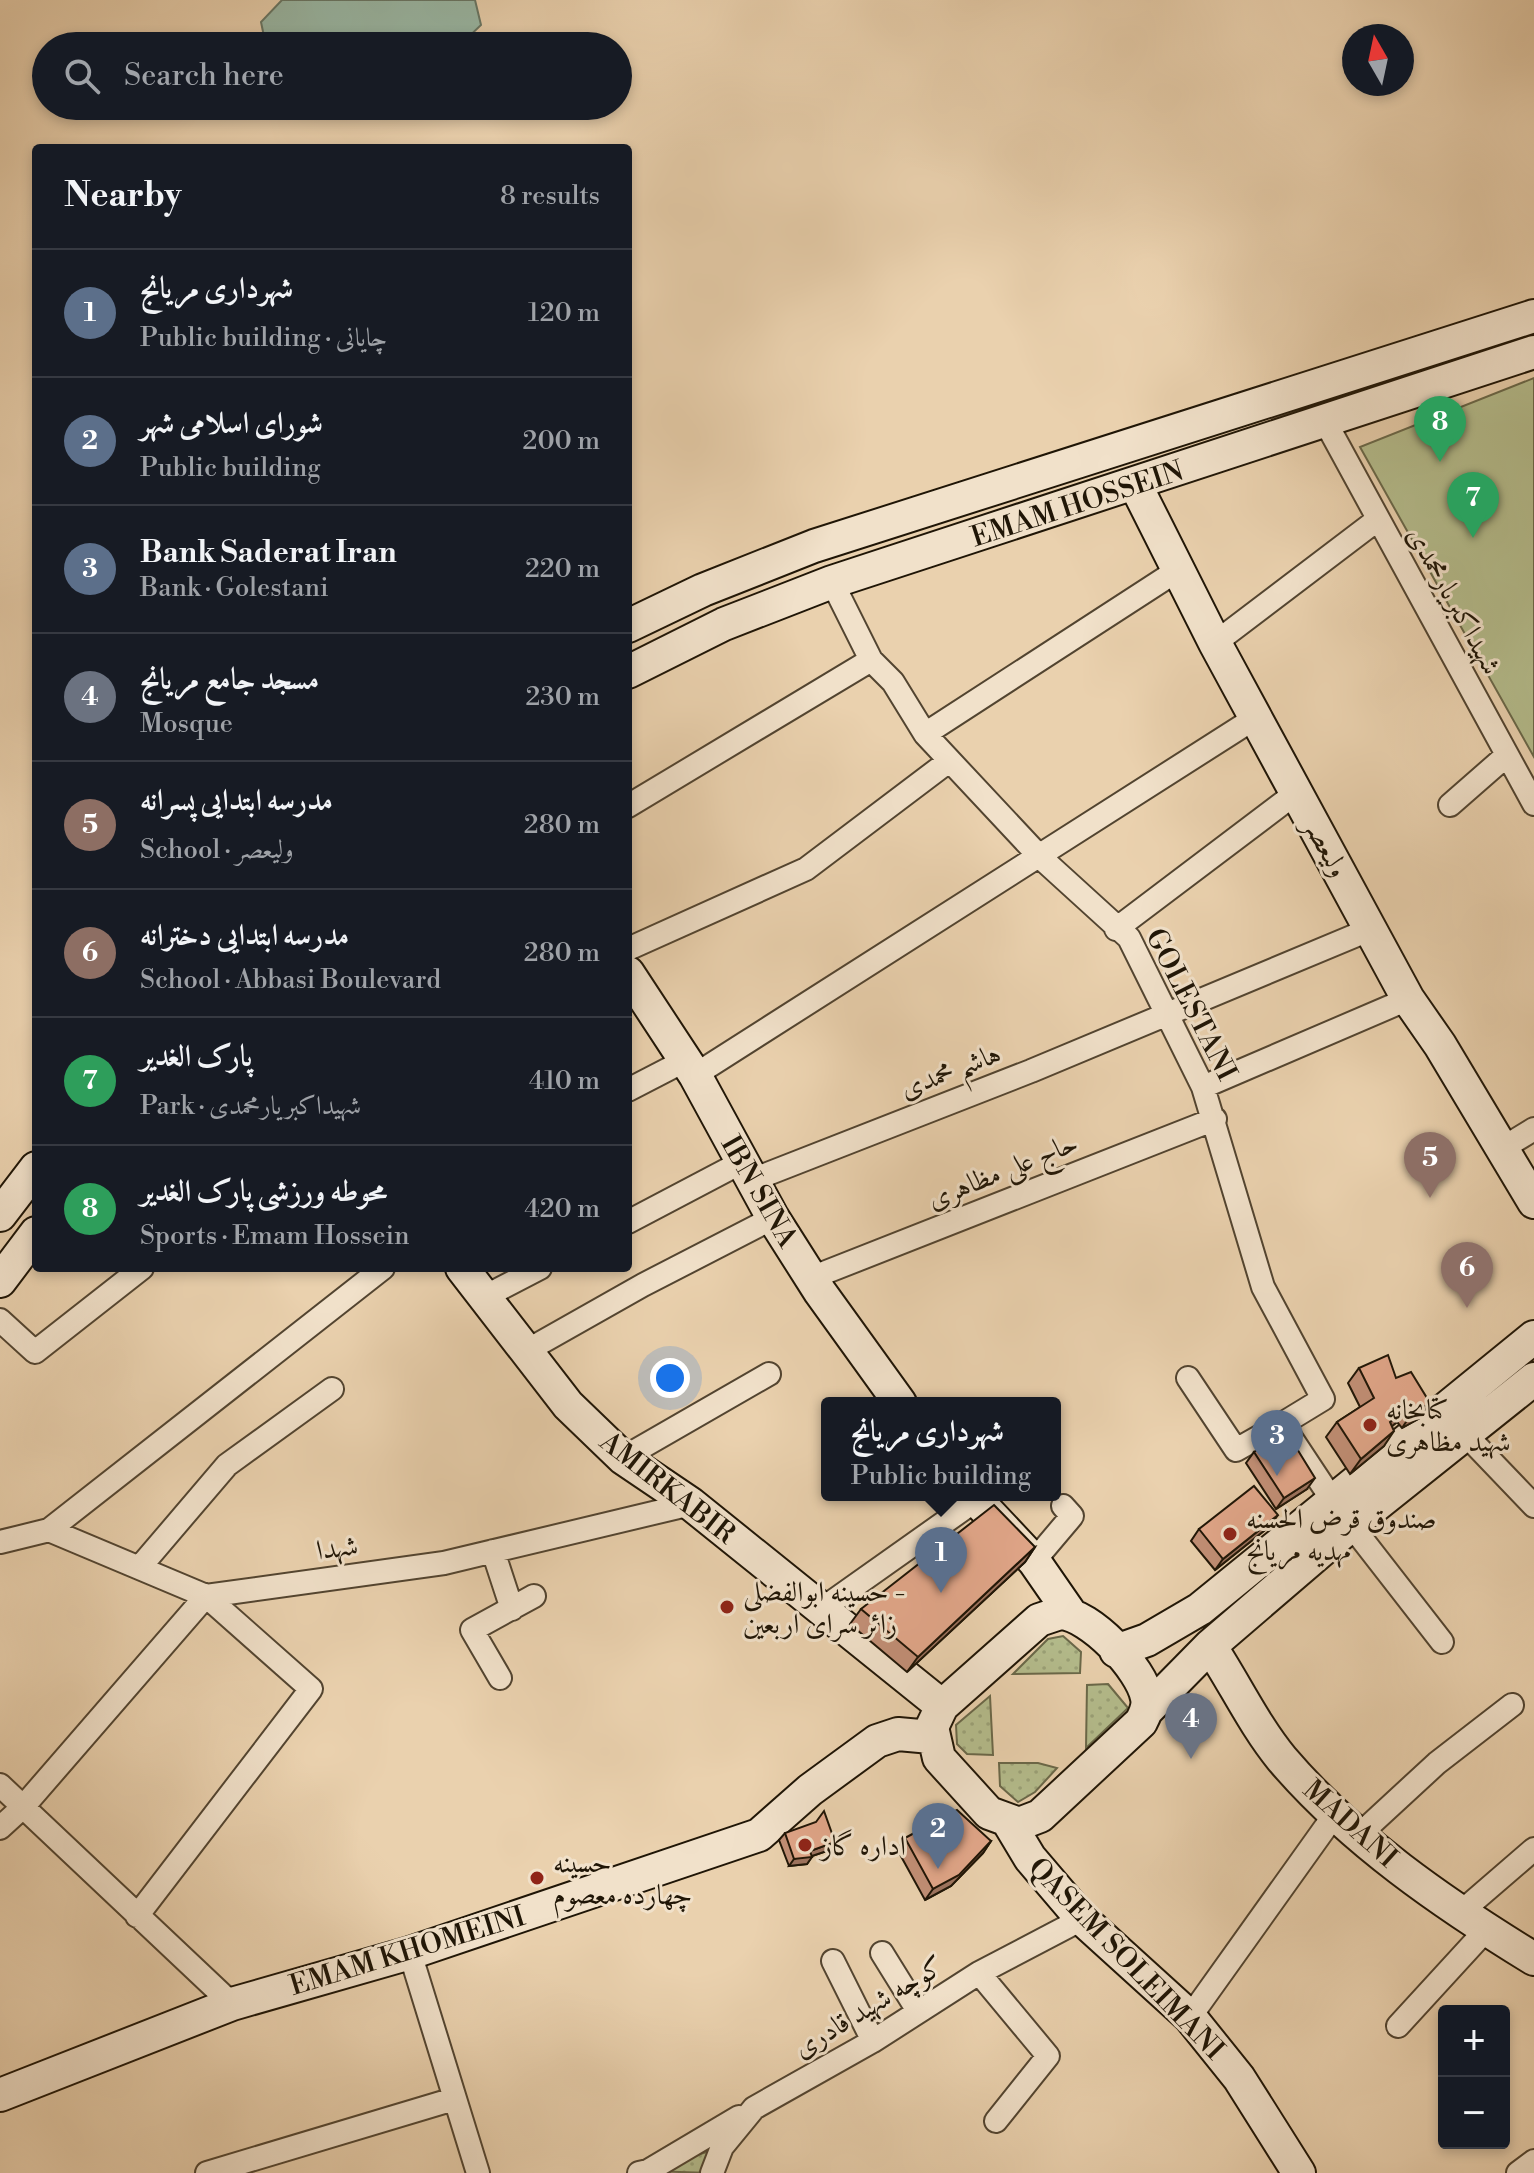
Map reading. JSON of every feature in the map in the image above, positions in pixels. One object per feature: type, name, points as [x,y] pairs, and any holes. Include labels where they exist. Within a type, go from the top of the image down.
[{"type":"street","name":"EMAM HOSSEIN","points":[[632,624],[738,575],[814,546],[1534,316]]},
{"type":"street","name":"EMAM HOSSEIN","points":[[632,670],[724,624],[832,582],[1326,423],[1534,352]]},
{"type":"street","name":"شهیداکبریارمحمدی","points":[[1326,423],[1534,803]]},
{"type":"street","name":"ولیعصر","points":[[1135,484],[1215,643],[1408,999],[1534,1202]]},
{"type":"street","points":[[1215,643],[1377,520]]},
{"type":"street","points":[[925,734],[1178,570]]},
{"type":"street","name":"GOLESTANI","points":[[832,582],[871,660],[893,682],[925,734],[1040,857],[1129,938],[1169,1013],[1203,1087],[1263,1287],[1323,1399],[1282,1424]]},
{"type":"street","points":[[632,804],[871,660]]},
{"type":"street","points":[[632,1089],[691,1067],[1040,857],[1255,718]]},
{"type":"street","points":[[1450,805],[1506,756]]},
{"type":"street","points":[[632,947],[806,869],[949,761]]},
{"type":"street","points":[[1116,929],[1296,793]]},
{"type":"street","name":"هاشم محمدی","points":[[632,1220],[747,1171],[1169,1013],[1371,929]]},
{"type":"street","name":"IBN SINA","points":[[632,979],[691,1067],[773,1218],[853,1342],[895,1397]]},
{"type":"street","points":[[1203,1087],[1408,999]]},
{"type":"street","name":"حاج علی مظاهری","points":[[811,1278],[1215,1119]]},
{"type":"street","points":[[1503,1148],[1534,1129]]},
{"type":"street","points":[[0,1215],[32,1173]]},
{"type":"street","points":[[528,1350],[643,1285],[773,1218]]},
{"type":"street","points":[[0,1281],[32,1238]]},
{"type":"street","points":[[0,1320],[35,1352],[137,1272]]},
{"type":"street","points":[[2,1545],[49,1530],[378,1272]]},
{"type":"street","name":"AMIRKABIR","points":[[465,1272],[568,1405],[623,1458],[691,1504],[942,1706]]},
{"type":"street","points":[[486,1296],[532,1272]]},
{"type":"street","points":[[1070,1613],[1039,1620],[942,1706],[931,1737],[939,1758],[989,1813],[1009,1823],[1040,1816],[1141,1722],[1147,1710],[1342,1513],[1534,1337]]},
{"type":"street","points":[[623,1458],[769,1374]]},
{"type":"street","points":[[1188,1378],[1236,1450],[1282,1424],[1342,1513],[1442,1642]]},
{"type":"street","points":[[1116,1651],[1147,1640],[1200,1609],[1342,1513],[1466,1435],[1534,1379]]},
{"type":"street","points":[[140,1567],[227,1465],[332,1389]]},
{"type":"street","points":[[1466,1435],[1534,1506]]},
{"type":"street","points":[[822,1609],[969,1501]]},
{"type":"street","points":[[978,1501],[1034,1561],[1070,1613],[1091,1623],[1140,1678],[1147,1710]]},
{"type":"street","name":"شهدا","points":[[206,1596],[444,1563],[691,1504]]},
{"type":"street","points":[[1034,1561],[1072,1516],[1063,1506]]},
{"type":"street","points":[[49,1530],[206,1596],[311,1689],[137,1916]]},
{"type":"street","points":[[493,1551],[512,1609]]},
{"type":"street","points":[[0,1828],[23,1807],[206,1596]]},
{"type":"street","points":[[500,1678],[472,1630],[534,1596]]},
{"type":"street","name":"MADANI","points":[[1210,1646],[1281,1758],[1335,1814],[1473,1921],[1534,1959]]},
{"type":"street","points":[[1359,1835],[1437,1763],[1512,1705]]},
{"type":"street","name":"EMAM KHOMEINI","points":[[0,2095],[232,2004],[410,1953],[759,1835],[810,1790],[877,1741],[898,1734],[931,1737]]},
{"type":"street","points":[[0,1785],[232,2004]]},
{"type":"street","points":[[1190,2017],[1335,1814]]},
{"type":"street","name":"QASEM SOLEIMANI","points":[[1009,1823],[1030,1858],[1082,1919],[1190,2017],[1239,2078],[1299,2173]]},
{"type":"street","points":[[1398,2026],[1473,1921],[1534,1849]]},
{"type":"street","name":"کوچه شهید قادری","points":[[712,2173],[722,2147],[754,2108],[873,2041],[979,1973],[1082,1919]]},
{"type":"street","points":[[410,1953],[478,2173]]},
{"type":"street","points":[[882,1953],[918,2011]]},
{"type":"street","points":[[833,1961],[873,2041]]},
{"type":"street","points":[[979,1973],[1048,2056],[996,2121]]},
{"type":"street","points":[[207,2173],[454,2099]]},
{"type":"street","points":[[639,2173],[648,2171],[754,2108]]},
{"type":"street","points":[[1518,2173],[1534,2161]]},
{"type":"green space","points":[[1534,378],[1534,757],[1360,447]]},
{"type":"green space","points":[[1063,1636],[1081,1652],[1080,1673],[1013,1674],[1048,1639]]},
{"type":"green space","points":[[1108,1684],[1128,1708],[1086,1748],[1087,1685]]},
{"type":"green space","points":[[990,1696],[993,1755],[967,1754],[957,1744],[956,1725]]},
{"type":"green space","points":[[999,1763],[1038,1763],[1057,1768],[1035,1792],[1018,1802],[1000,1786]]},
{"type":"green space","points":[[722,2147],[711,2173],[648,2171]]},
{"type":"shaded area","points":[[282,0],[475,0],[481,25],[474,32],[263,32],[261,22]]},
{"type":"building","name":"کتابخانه شهید مظاهری","points":[[1388,1355],[1396,1378],[1411,1372],[1430,1403],[1412,1413],[1408,1407],[1390,1422],[1394,1431],[1361,1459],[1337,1422],[1374,1398],[1359,1368]]},
{"type":"building","points":[[1286,1431],[1315,1478],[1284,1498],[1254,1452]]},
{"type":"building","name":"صندوق قرض الحسنه مهدیه مریانج","points":[[1254,1486],[1278,1515],[1223,1559],[1199,1529]]},
{"type":"building","points":[[994,1505],[1035,1547],[918,1657],[861,1609]]},
{"type":"building","points":[[957,1810],[991,1841],[959,1875],[933,1889],[905,1838]]},
{"type":"building","name":"اداره گاز","points":[[824,1811],[835,1842],[810,1851],[812,1857],[794,1859],[785,1833],[816,1822]]},
{"type":"place","name":"محوطه ورزشی پارک الغدیر","points":[[1440,462]]},
{"type":"place","name":"پارک الغدیر","points":[[1473,538]]},
{"type":"place","name":"مدرسه ابتدایی پسرانه","points":[[1430,1198]]},
{"type":"place","name":"مدرسه ابتدایی دخترانه","points":[[1467,1308]]},
{"type":"place","name":"کتابخانه شهید مظاهری","points":[[1370,1425]]},
{"type":"place","name":"Bank Saderat Iran","points":[[1277,1476]]},
{"type":"place","name":"صندوق قرض الحسنه مهدیه مریانج","points":[[1230,1534]]},
{"type":"place","name":"شهرداری مریانج","points":[[941,1593]]},
{"type":"place","name":"حسینه ابوالفضلی - زائر سرای اربعین","points":[[727,1607]]},
{"type":"place","name":"مسجد جامع مریانج","points":[[1191,1759]]},
{"type":"place","name":"اداره گاز","points":[[805,1845]]},
{"type":"place","name":"شورای اسلامی شهر","points":[[938,1869]]},
{"type":"place","name":"حسینه چهارده معصوم","points":[[537,1878]]}]
